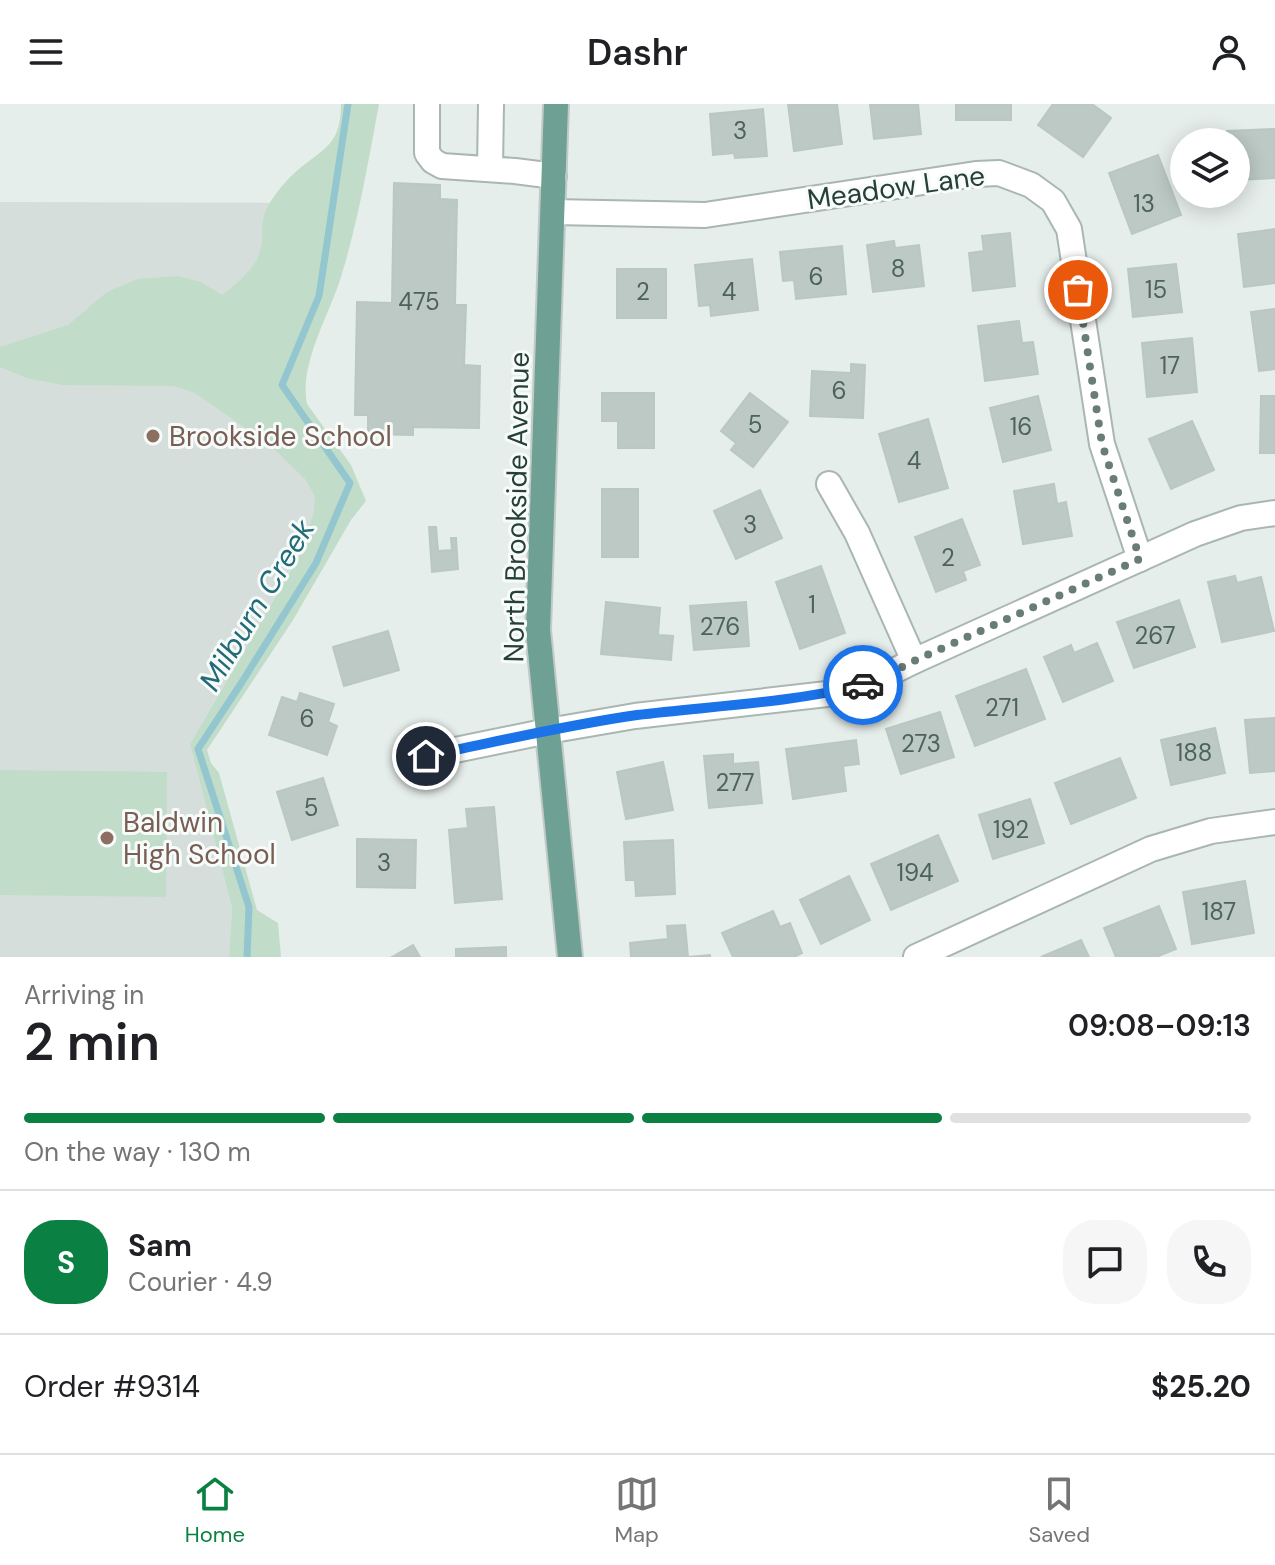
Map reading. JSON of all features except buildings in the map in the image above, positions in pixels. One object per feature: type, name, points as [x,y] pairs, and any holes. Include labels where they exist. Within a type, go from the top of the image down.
[{"type":"main road","name":"North Brookside Avenue","points":[[556,104],[538,630],[570,957]]},
{"type":"street","points":[[427,104],[427,153],[433,161],[442,166],[554,176]]},
{"type":"street","points":[[490,169],[491,104]]},
{"type":"street","name":"Meadow Lane","points":[[553,212],[705,215],[976,174],[999,173],[1031,185],[1053,201],[1069,229],[1102,444],[1140,559]]},
{"type":"street","points":[[829,484],[857,533],[914,661]]},
{"type":"street","points":[[426,756],[635,716],[827,694],[870,683],[1195,534],[1241,518],[1275,513]]},
{"type":"street","points":[[916,957],[1151,849],[1211,831],[1275,822]]},
{"type":"shaded area","name":"Brookside School","points":[[0,202],[321,203],[272,385],[338,487],[190,744],[232,908],[229,957],[0,957]]},
{"type":"green space","points":[[341,104],[379,104],[352,237],[340,280],[311,357],[306,389],[307,404],[351,465],[366,501],[351,520],[293,620],[207,750],[211,763],[219,773],[257,910],[278,923],[281,957],[229,957],[232,908],[190,744],[304,547],[315,497],[305,479],[271,446],[195,393],[175,386],[63,385],[27,378],[0,367],[0,347],[68,325],[107,292],[138,279],[178,276],[201,282],[222,295],[242,278],[257,258],[264,215],[275,196],[291,176],[331,142],[338,127]]},
{"type":"green space","points":[[0,770],[167,772],[166,897],[0,895]]},
{"type":"waterway","name":"Milburn Creek","points":[[247,957],[249,907],[198,749],[316,563],[350,483],[282,385],[319,296],[348,104]]},
{"type":"way so far","points":[[863,685],[1140,559],[1102,444],[1078,290]]},
{"type":"place","name":"Brookside School","points":[[153,436]]},
{"type":"place","name":"Baldwin High School","points":[[107,838]]},
{"type":"route","points":[[426,756],[635,716],[827,694],[863,685]]}]
